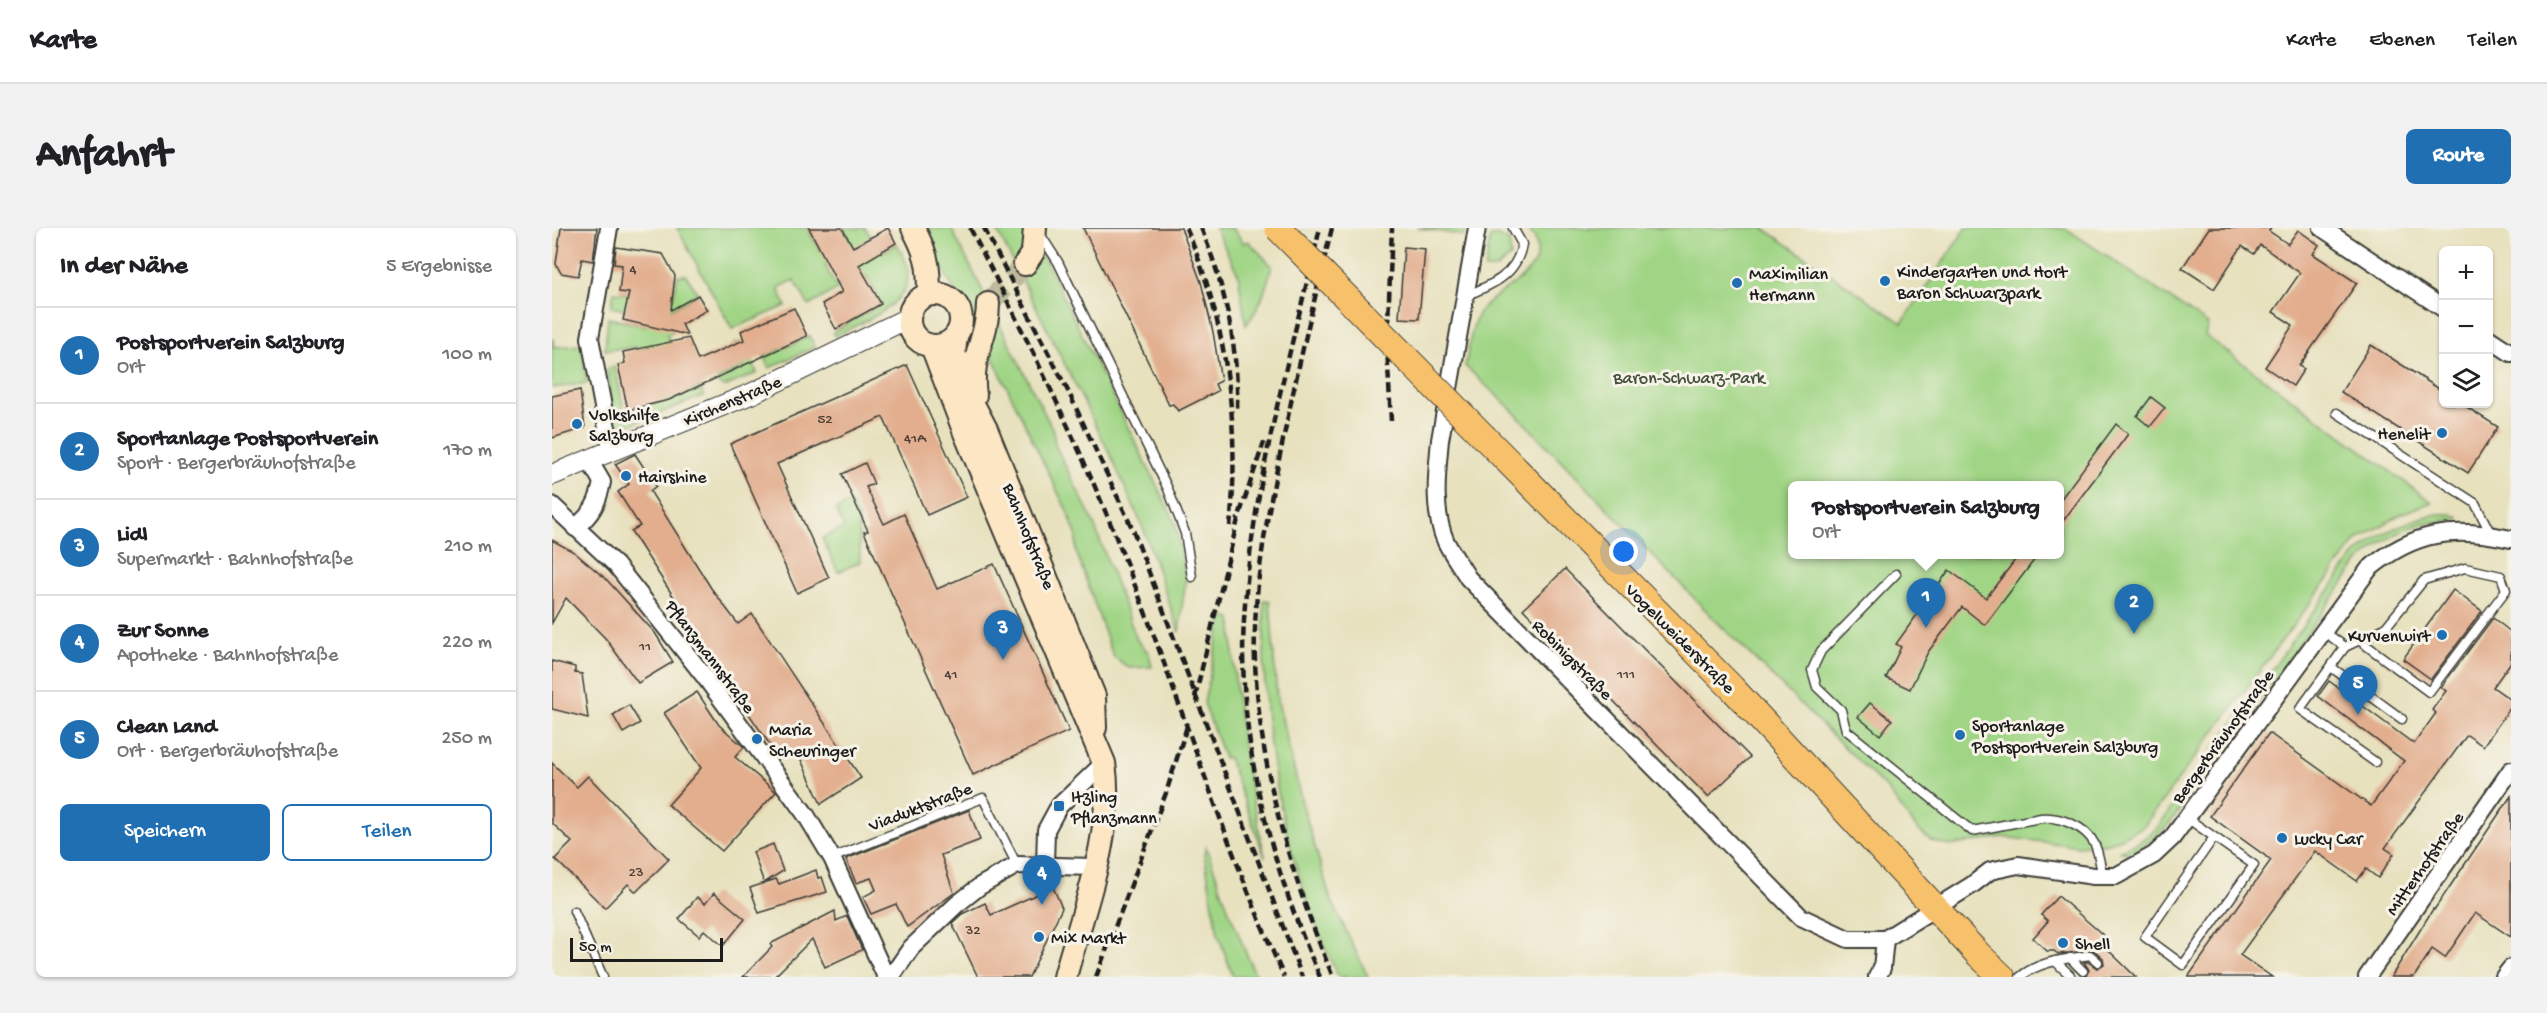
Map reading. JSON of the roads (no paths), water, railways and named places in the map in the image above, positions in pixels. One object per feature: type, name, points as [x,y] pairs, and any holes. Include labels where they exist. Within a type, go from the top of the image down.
[{"type":"main road","points":[[913,228],[928,257],[930,270],[929,294],[915,303],[908,318],[909,327],[918,340],[932,346],[941,345],[988,304],[988,326],[979,344],[972,375],[977,408]]},
{"type":"main road","points":[[1027,261],[1036,237],[1036,228]]},
{"type":"main road","name":"Vogelweiderstraße","points":[[1278,228],[1732,688],[2002,977]]},
{"type":"main road","name":"Bahnhofstraße","points":[[929,294],[937,294],[952,300],[957,306],[958,329],[954,352],[963,385],[977,408],[1094,696],[1096,739]]},
{"type":"main road","name":"Bahnhofstraße","points":[[932,346],[965,433],[1096,739],[1104,763],[1108,787],[1105,820],[1065,977]]},
{"type":"street","points":[[609,228],[590,338],[611,449]]},
{"type":"street","name":"Robinigstraße","points":[[1478,228],[1440,440],[1437,475],[1439,515],[1446,541],[1468,578],[1801,917],[1848,939],[1885,939]]},
{"type":"street","points":[[2322,228],[2439,306]]},
{"type":"street","name":"Kirchenstraße","points":[[552,475],[753,393],[908,318]]},
{"type":"street","points":[[2493,341],[2511,353]]},
{"type":"street","points":[[575,528],[588,518],[598,502],[602,482],[589,460]]},
{"type":"street","name":"Pflanzmannstraße","points":[[552,505],[616,565],[705,677],[806,815],[832,858],[886,977]]},
{"type":"street","name":"Bergerbräuhofstraße","points":[[1935,907],[1990,871],[2018,865],[2115,876],[2154,855],[2172,838],[2322,630],[2369,569],[2387,554],[2408,542],[2432,534],[2491,534],[2511,539]]},
{"type":"street","points":[[1045,864],[1046,830],[1059,806],[1104,763]]},
{"type":"street","name":"Mitterhofstraße","points":[[2367,977],[2511,770]]},
{"type":"street","points":[[891,977],[911,948],[956,905],[980,886],[1017,865],[1094,867]]},
{"type":"street","points":[[1876,977],[1882,968],[1885,939],[1935,907]]},
{"type":"street","points":[[2504,977],[2511,968]]},
{"type":"lane","points":[[1036,228],[1058,262],[1168,489],[1185,534],[1192,577]]},
{"type":"lane","points":[[1465,297],[1487,287],[1514,268],[1522,244],[1513,228]]},
{"type":"lane","points":[[1027,261],[1045,255],[1058,262]]},
{"type":"lane","points":[[2337,413],[2475,503],[2491,534]]},
{"type":"lane","points":[[2359,640],[2429,692],[2506,590],[2501,576],[2465,568],[2424,580],[2385,628],[2345,646],[2300,709],[2375,762]]},
{"type":"lane","points":[[1896,574],[1821,651],[1812,670],[1817,687],[1841,710],[1846,730],[1972,831],[2041,818],[2052,817],[2067,821],[2094,843],[2103,876]]},
{"type":"lane","points":[[2322,630],[2345,646]]},
{"type":"lane","points":[[2331,667],[2402,719]]},
{"type":"lane","name":"Viaduktstraße","points":[[832,858],[984,798],[1017,865]]},
{"type":"lane","points":[[2187,818],[2254,865],[2182,965],[2145,937],[2214,837]]},
{"type":"lane","points":[[574,911],[603,977]]},
{"type":"lane","points":[[2020,977],[2027,971],[2070,958],[2090,955],[2098,962]]},
{"type":"lane","points":[[2070,958],[2083,970]]},
{"type":"lane","points":[[2055,961],[2070,975]]},
{"type":"tunnel","points":[[988,304],[1025,264]]},
{"type":"railway","points":[[970,228],[1053,394],[1092,479],[1147,617],[1222,824],[1284,977]]},
{"type":"railway","points":[[984,228],[1069,393],[1133,530],[1302,977]]},
{"type":"railway","points":[[1186,228],[1211,299],[1227,374],[1233,451],[1230,526]]},
{"type":"railway","points":[[1201,228],[1217,272],[1229,318],[1236,365],[1237,412]]},
{"type":"railway","points":[[1320,228],[1263,472],[1248,571],[1243,666],[1252,757],[1261,803],[1286,892],[1320,977]]},
{"type":"railway","points":[[1332,228],[1270,503],[1257,591],[1255,650],[1260,718],[1273,794],[1305,905],[1333,977]]},
{"type":"railway","points":[[1391,421],[1387,347],[1392,228]]},
{"type":"railway","points":[[1195,697],[1238,519],[1264,442]]},
{"type":"railway","points":[[1096,977],[1166,793],[1188,723]]},
{"type":"place","name":"Kindergarten und Hort Baron Schwarzpark","points":[[1885,281]]},
{"type":"place","name":"Maximilian Hermann","points":[[1737,283]]},
{"type":"place","name":"Volkshilfe Salzburg","points":[[577,424]]},
{"type":"place","name":"Henelit","points":[[2442,433]]},
{"type":"place","name":"Hairshine","points":[[626,476]]},
{"type":"place","name":"Postsportverein Salzburg","points":[[1926,628]]},
{"type":"place","name":"Sportanlage Postsportverein","points":[[2134,634]]},
{"type":"place","name":"Kurvenwirt","points":[[2442,635]]},
{"type":"place","name":"Lidl","points":[[1003,660]]},
{"type":"place","name":"Clean Land","points":[[2358,715]]},
{"type":"place","name":"Sportanlage Postsportverein Salzburg","points":[[1960,735]]},
{"type":"place","name":"Maria Scheuringer","points":[[757,739]]},
{"type":"place","name":"Itzling Pflanzmann","points":[[1059,806]]},
{"type":"place","name":"Lucky Car","points":[[2282,838]]},
{"type":"place","name":"Zur Sonne","points":[[1042,905]]},
{"type":"place","name":"Mix Markt","points":[[1039,937]]},
{"type":"place","name":"Shell","points":[[2063,943]]},
{"type":"park label","name":"Baron-Schwarz-Park","points":[[1689,377]]}]
